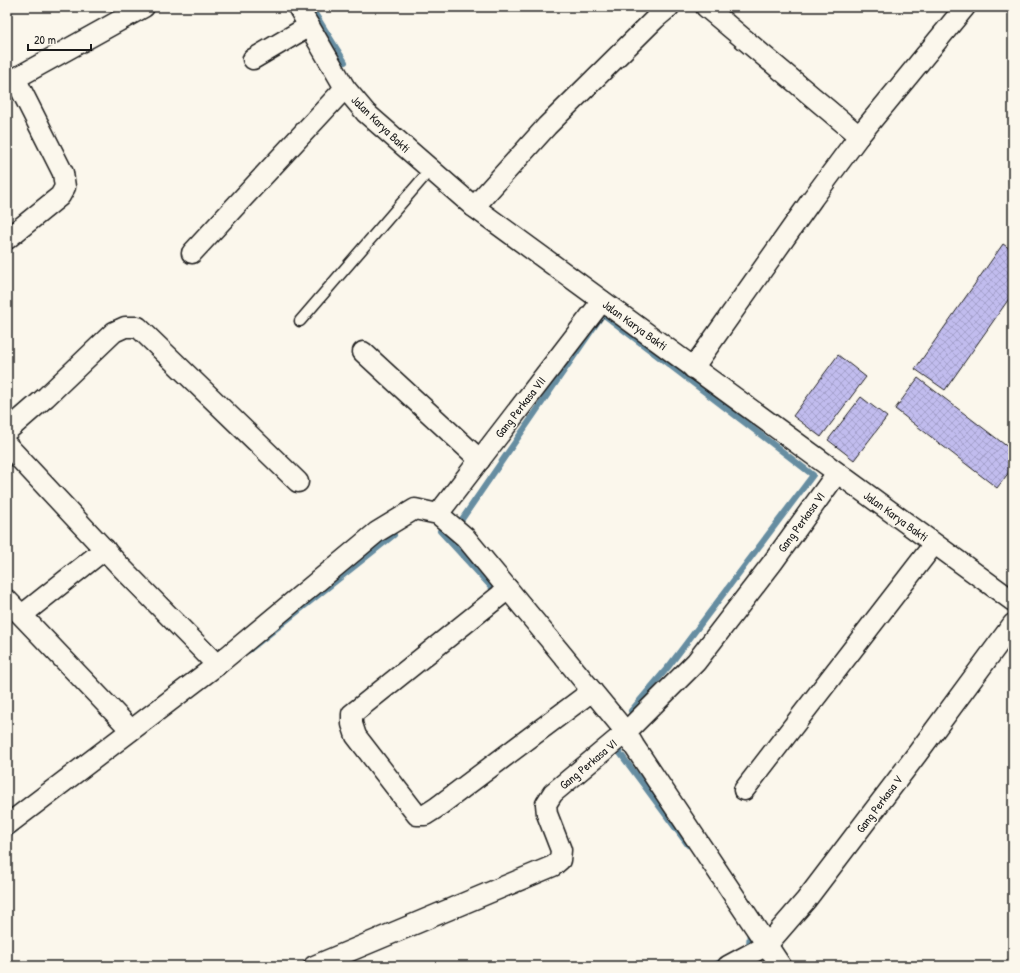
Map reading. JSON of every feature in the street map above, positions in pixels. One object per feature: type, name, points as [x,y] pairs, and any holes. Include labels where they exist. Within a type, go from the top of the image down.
[{"type":"street","points":[[7,239],[60,196],[65,187],[63,173],[11,81],[144,7]]},
{"type":"street","name":"Jalan Karya Bakti","points":[[298,7],[345,88],[366,113],[474,207],[1013,601]]},
{"type":"street","points":[[474,207],[547,126],[656,18],[669,7]]},
{"type":"street","points":[[706,7],[859,136]]},
{"type":"street","points":[[693,368],[813,198],[859,136],[965,7]]},
{"type":"street","points":[[253,59],[309,26]]},
{"type":"street","points":[[192,253],[345,88]]},
{"type":"street","name":"Gang Perkasa VII","points":[[438,514],[602,300]]},
{"type":"street","points":[[7,431],[46,397],[114,332],[125,327],[138,327],[298,482]]},
{"type":"street","points":[[363,352],[480,460]]},
{"type":"street","points":[[7,444],[105,549],[217,665]]},
{"type":"street","name":"Gang Perkasa VI","points":[[314,966],[553,866],[560,860],[561,850],[547,814],[546,804],[553,793],[626,732],[696,662],[837,473]]},
{"type":"street","points":[[7,825],[217,665],[377,532],[415,509],[438,514],[465,537],[626,732],[781,966]]},
{"type":"street","points":[[744,790],[934,544]]},
{"type":"street","points":[[22,615],[105,549]]},
{"type":"street","points":[[508,589],[352,714],[352,724],[356,736],[417,815],[425,815],[436,808],[592,691]]},
{"type":"street","points":[[7,600],[131,730]]},
{"type":"street","name":"Gang Perkasa V","points":[[728,966],[767,945],[806,900],[1013,624]]},
{"type":"lane","points":[[300,321],[430,170]]},
{"type":"building","points":[[1003,244],[1013,251],[1013,293],[945,390],[915,369]]},
{"type":"building","points":[[838,355],[866,377],[821,437],[793,416]]},
{"type":"building","points":[[918,378],[1013,451],[1013,467],[997,488],[895,409]]},
{"type":"building","points":[[861,397],[887,417],[854,460],[828,440]]},
{"type":"waterway","points":[[311,7],[345,62]]},
{"type":"waterway","points":[[459,527],[458,525],[603,314],[813,475],[669,666],[631,711]]},
{"type":"waterway","points":[[440,531],[494,590]]},
{"type":"waterway","points":[[248,651],[394,535]]},
{"type":"waterway","points":[[617,749],[688,845]]},
{"type":"waterway","points":[[7,836],[16,829]]},
{"type":"waterway","points":[[746,948],[749,946],[750,929]]},
{"type":"waterway","points":[[713,966],[725,959]]}]
